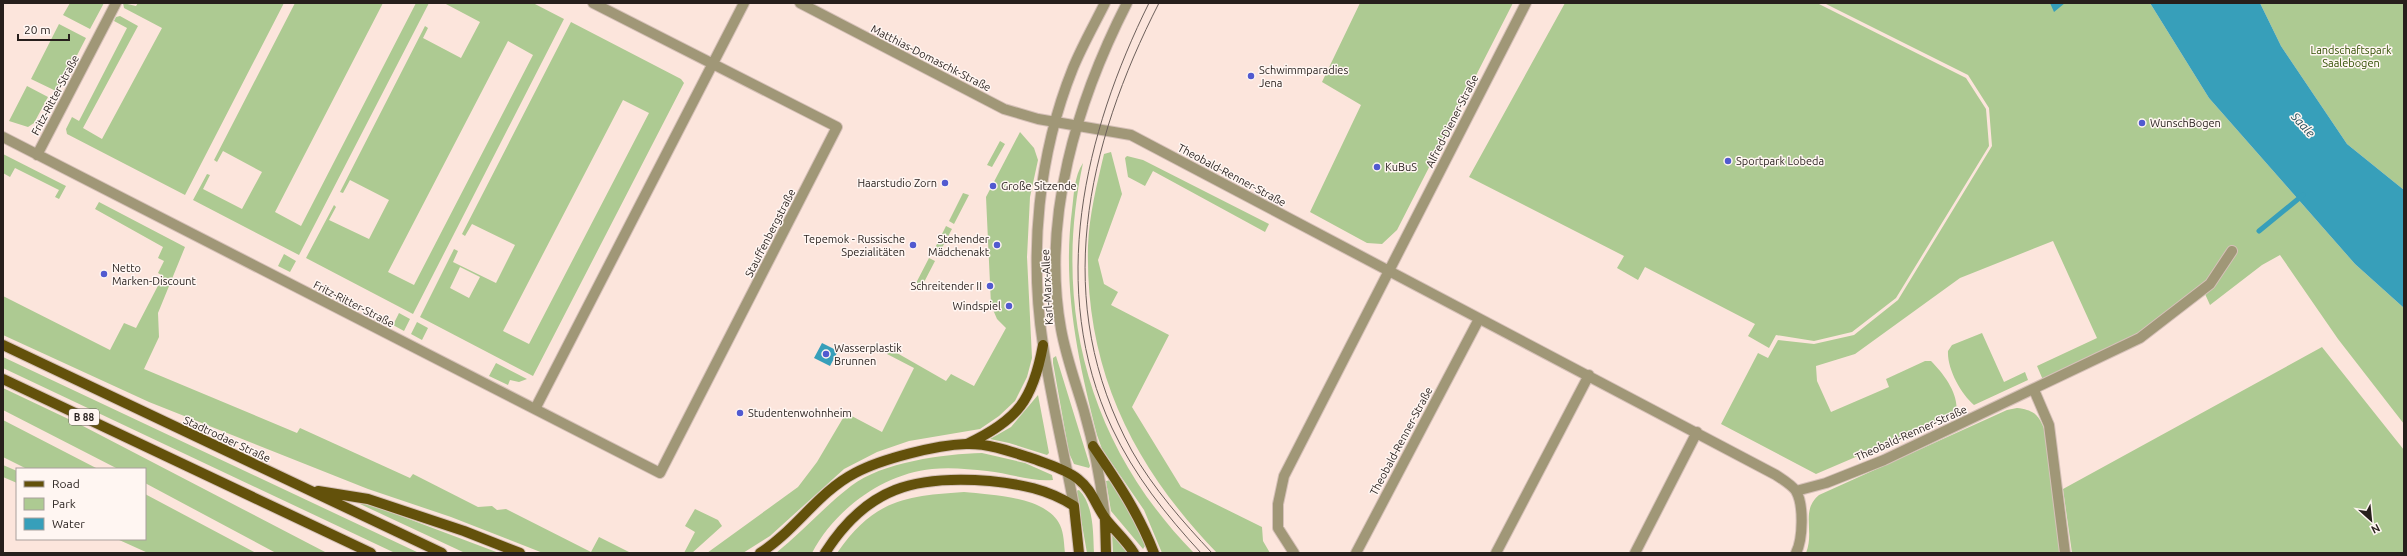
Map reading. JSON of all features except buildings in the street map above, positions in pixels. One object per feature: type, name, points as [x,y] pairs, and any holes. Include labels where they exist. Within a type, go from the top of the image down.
[{"type":"main road","name":"Stadtrodaer Straße","points":[[3,345],[442,553]]},
{"type":"main road","points":[[967,444],[996,429],[1022,404],[1032,389],[1038,373],[1043,346]]},
{"type":"main road","name":"B 88","points":[[3,379],[369,552]]},
{"type":"main road","points":[[760,553],[777,542],[832,489],[854,473],[897,458],[933,449],[967,444],[1008,451],[1068,472],[1077,477],[1090,491],[1105,518],[1134,553]]},
{"type":"main road","points":[[1093,446],[1129,499],[1145,529],[1154,553]]},
{"type":"main road","points":[[825,553],[840,530],[861,509],[881,496],[904,486],[927,480],[974,480],[1018,485],[1052,493],[1074,506]]},
{"type":"main road","points":[[304,488],[368,499],[464,531],[520,553]]},
{"type":"main road","name":"Karl-Marx-Allee","points":[[1074,506],[1080,553]]},
{"type":"main road","name":"Karl-Marx-Allee","points":[[1105,518],[1106,553]]},
{"type":"street","name":"Fritz-Ritter-Straße","points":[[37,155],[116,3]]},
{"type":"street","points":[[593,3],[712,65]]},
{"type":"street","points":[[535,410],[744,3]]},
{"type":"street","name":"Matthias-Domaschk-Straße","points":[[800,3],[1004,109],[1022,116],[1056,122]]},
{"type":"street","name":"Karl-Marx-Allee","points":[[1074,506],[1043,346],[1038,289],[1037,239],[1046,164],[1056,122],[1073,68],[1105,3]]},
{"type":"street","name":"Karl-Marx-Allee","points":[[1105,518],[1093,446],[1061,329],[1056,279],[1059,210],[1077,125],[1094,77],[1127,3]]},
{"type":"street","name":"Alfred-Diener-Straße","points":[[1389,272],[1526,3]]},
{"type":"street","name":"Stauffenbergstraße","points":[[660,473],[837,127],[712,65]]},
{"type":"street","name":"Theobald-Renner-Straße","points":[[1056,122],[1131,135],[1389,272],[1589,375],[1776,474],[1796,491],[1826,483],[1884,460],[2034,390],[2140,338],[2210,284],[2232,252]]},
{"type":"street","name":"Fritz-Ritter-Straße","points":[[3,138],[660,473]]},
{"type":"street","points":[[1294,553],[1278,528],[1278,504],[1284,476],[1389,272]]},
{"type":"street","name":"Theobald-Renner-Straße","points":[[1356,553],[1479,319]]},
{"type":"street","points":[[1496,553],[1589,375]]},
{"type":"street","points":[[2034,390],[2049,426],[2065,553]]},
{"type":"street","points":[[1635,553],[1697,432]]},
{"type":"street","points":[[1796,491],[1802,518],[1800,546],[1796,553]]},
{"type":"green space","points":[[70,3],[104,3],[90,29],[63,15]]},
{"type":"green space","points":[[123,3],[136,6],[138,3],[284,3],[185,195],[67,134],[66,129],[72,117],[79,121],[127,28],[114,21],[116,17],[120,16],[138,26],[83,128],[102,139],[162,28],[124,8]]},
{"type":"green space","points":[[295,3],[383,3],[275,212],[301,226],[416,3],[429,3],[299,255],[193,200],[207,174],[210,175],[203,189],[242,209],[262,172],[223,151],[217,162],[214,160]]},
{"type":"green space","points":[[444,3],[533,3],[564,19],[413,314],[306,258],[334,205],[336,207],[329,220],[369,239],[389,200],[350,180],[343,193],[340,192],[425,26],[428,28],[423,38],[461,58],[480,22]],"holes":[[[508,41],[533,55],[414,285],[388,272]]]},
{"type":"green space","points":[[1360,3],[1513,3],[1397,230],[1382,244],[1367,243],[1310,212],[1361,105],[1322,82]]},
{"type":"green space","name":"Sportpark Lobeda","points":[[1565,3],[1817,3],[1966,78],[1986,109],[1989,146],[1896,298],[1852,332],[1814,341],[1776,335],[1769,348],[1748,336],[1755,324],[1645,267],[1638,280],[1617,268],[1624,256],[1469,177]]},
{"type":"green space","points":[[1824,3],[2150,3],[2209,98],[2355,264],[2404,308],[2404,424],[2338,339],[2280,255],[2262,265],[2210,305],[2201,285],[2138,335],[2043,380],[2037,366],[2097,338],[2053,241],[1960,278],[1855,354],[1816,366],[1817,381],[1831,412],[1889,387],[1886,379],[1925,361],[1931,361],[1946,378],[1950,385],[1956,400],[1956,414],[1816,474],[1721,424],[1758,353],[1768,358],[1778,340],[1814,344],[1854,335],[1898,300],[1992,146],[1989,108],[1968,75]]},
{"type":"green space","name":"Landschaftspark Saalebogen","points":[[2260,3],[2404,3],[2404,190],[2347,144],[2281,46]]},
{"type":"green space","points":[[571,22],[681,79],[684,83],[533,376],[420,317],[454,249],[458,251],[453,262],[496,283],[515,245],[472,224],[465,236],[462,234]],"holes":[[[623,100],[649,113],[529,344],[503,331]],[[460,267],[480,277],[469,298],[450,288]]]},
{"type":"green space","points":[[59,24],[86,38],[58,92],[31,79]]},
{"type":"green space","points":[[27,86],[48,97],[34,123],[28,127],[9,121]]},
{"type":"green space","points":[[1020,132],[1034,148],[1038,160],[1030,197],[1027,257],[1032,358],[1027,377],[1015,401],[999,416],[980,429],[909,441],[877,452],[844,469],[770,536],[743,553],[707,553],[798,487],[817,462],[846,413],[882,432],[914,368],[887,354],[890,349],[946,381],[951,374],[974,386],[1006,328],[997,319],[991,305],[986,197]]},
{"type":"green space","points":[[1000,141],[1005,144],[992,167],[987,165]]},
{"type":"green space","points":[[1111,152],[1122,194],[1098,260],[1104,284],[1118,292],[1111,305],[1169,335],[1132,407],[1181,487],[1262,527],[1263,541],[1270,553],[1217,553],[1187,520],[1161,486],[1138,450],[1120,413],[1105,375],[1095,334],[1089,291],[1088,246],[1092,211],[1104,154]]},
{"type":"green space","points":[[3,154],[66,186],[59,199],[55,197],[59,190],[15,168],[10,177],[3,173]]},
{"type":"green space","points":[[1127,156],[1143,160],[1269,224],[1265,232],[1153,171],[1145,186],[1128,177],[1125,158]]},
{"type":"green space","points":[[1083,163],[1075,217],[1072,270],[1077,322],[1088,373],[1105,421],[1128,467],[1158,512],[1194,553],[1162,553],[1144,510],[1102,449],[1097,435],[1078,351],[1069,268],[1069,239],[1074,192],[1076,180]]},
{"type":"green space","points":[[963,193],[969,195],[954,224],[949,221]]},
{"type":"green space","points":[[99,202],[185,247],[158,313],[159,337],[144,369],[297,433],[300,428],[410,478],[413,474],[478,507],[492,506],[497,510],[506,509],[591,552],[599,537],[631,553],[543,553],[451,517],[368,489],[149,402],[3,335],[3,296],[110,350],[124,323],[136,328],[163,276],[158,273],[164,261],[158,258],[163,247],[95,209]]},
{"type":"green space","points":[[946,226],[952,229],[937,257],[932,254]]},
{"type":"green space","points":[[284,254],[296,261],[290,272],[278,266]]},
{"type":"green space","points":[[929,258],[935,261],[920,290],[914,287]]},
{"type":"green space","points":[[399,313],[410,319],[404,331],[393,325]]},
{"type":"green space","points":[[417,322],[428,328],[422,340],[411,334]]},
{"type":"green space","points":[[1982,333],[2004,382],[2025,372],[2028,380],[1974,405],[1964,394],[1952,373],[1948,358],[1948,351],[1952,345]]},
{"type":"green space","points":[[2322,347],[2404,450],[2404,553],[2072,553],[2063,489]]},
{"type":"green space","points":[[1056,356],[1090,466],[1089,468],[1074,464],[1069,453],[1053,363],[1053,358]]},
{"type":"green space","points":[[3,357],[419,553],[395,553],[3,368]]},
{"type":"green space","points":[[496,363],[527,379],[519,382],[510,380],[508,385],[489,376]]},
{"type":"green space","points":[[3,388],[81,425],[327,553],[276,553],[146,484],[146,468],[116,468],[3,410]]},
{"type":"green space","points":[[1038,395],[1049,453],[1047,455],[1009,443],[990,439],[1011,427]]},
{"type":"green space","points":[[2017,408],[2029,411],[2036,415],[2042,423],[2046,434],[2062,553],[1806,553],[1809,537],[1810,508],[1813,501],[1819,495],[2007,410]]},
{"type":"green space","points":[[3,420],[96,468],[25,468],[3,457]]},
{"type":"green space","points":[[982,453],[1025,463],[1052,475],[1053,480],[1028,479],[995,472],[960,468],[939,468],[914,472],[896,478],[862,496],[847,508],[834,522],[812,553],[776,553],[841,494],[864,478],[896,465],[914,461],[950,455]]},
{"type":"green space","points":[[3,465],[16,471],[16,483],[3,477]]},
{"type":"green space","points":[[1111,480],[1133,516],[1145,546],[1143,549],[1111,511],[1106,481]]},
{"type":"green space","points":[[1079,490],[1088,503],[1090,511],[1093,528],[1094,553],[1087,553],[1076,491]]},
{"type":"green space","points":[[964,492],[1003,496],[1031,503],[1043,508],[1053,515],[1060,525],[1065,553],[837,553],[851,535],[864,522],[878,511],[892,504],[907,499],[924,496]]},
{"type":"green space","points":[[146,495],[256,553],[148,553],[119,540],[146,540]]},
{"type":"green space","points":[[361,501],[499,553],[465,553],[360,504]]},
{"type":"green space","points":[[695,509],[718,520],[722,526],[692,553],[684,553],[695,532],[685,526]]},
{"type":"green space","points":[[1112,533],[1127,553],[1113,553]]},
{"type":"water","points":[[2050,3],[2065,3],[2054,12]]},
{"type":"water","name":"Saale","points":[[2150,3],[2260,3],[2281,46],[2347,144],[2404,190],[2404,308],[2355,264],[2209,98]]},
{"type":"water","points":[[822,343],[838,351],[830,366],[814,358]]},
{"type":"waterway","points":[[2259,231],[2303,195]]},
{"type":"tram line","points":[[1149,3],[1126,53],[1107,105],[1092,158],[1082,212],[1078,267],[1081,321],[1092,375],[1112,428],[1130,462],[1152,494],[1175,524],[1201,553]]},
{"type":"tram line","points":[[1159,3],[1134,57],[1112,112],[1097,168],[1087,225],[1085,281],[1091,338],[1107,395],[1132,451],[1149,478],[1169,504],[1212,553]]},
{"type":"place","name":"Schwimmparadies Jena","points":[[1251,76]]},
{"type":"place","name":"WunschBogen","points":[[2142,123]]},
{"type":"place","name":"Sportpark Lobeda","points":[[1728,161]]},
{"type":"place","name":"KuBuS","points":[[1377,167]]},
{"type":"place","name":"Haarstudio Zorn","points":[[945,183]]},
{"type":"place","name":"Große Sitzende","points":[[993,186]]},
{"type":"place","name":"Tepemok - Russische Spezialitäten","points":[[913,245]]},
{"type":"place","name":"Stehender Mädchenakt","points":[[997,245]]},
{"type":"place","name":"Netto Marken-Discount","points":[[104,274]]},
{"type":"place","name":"Schreitender II","points":[[990,286]]},
{"type":"place","name":"Windspiel","points":[[1009,306]]},
{"type":"place","name":"Wasserplastik Brunnen","points":[[826,354]]},
{"type":"place","name":"Studentenwohnheim","points":[[740,413]]}]
